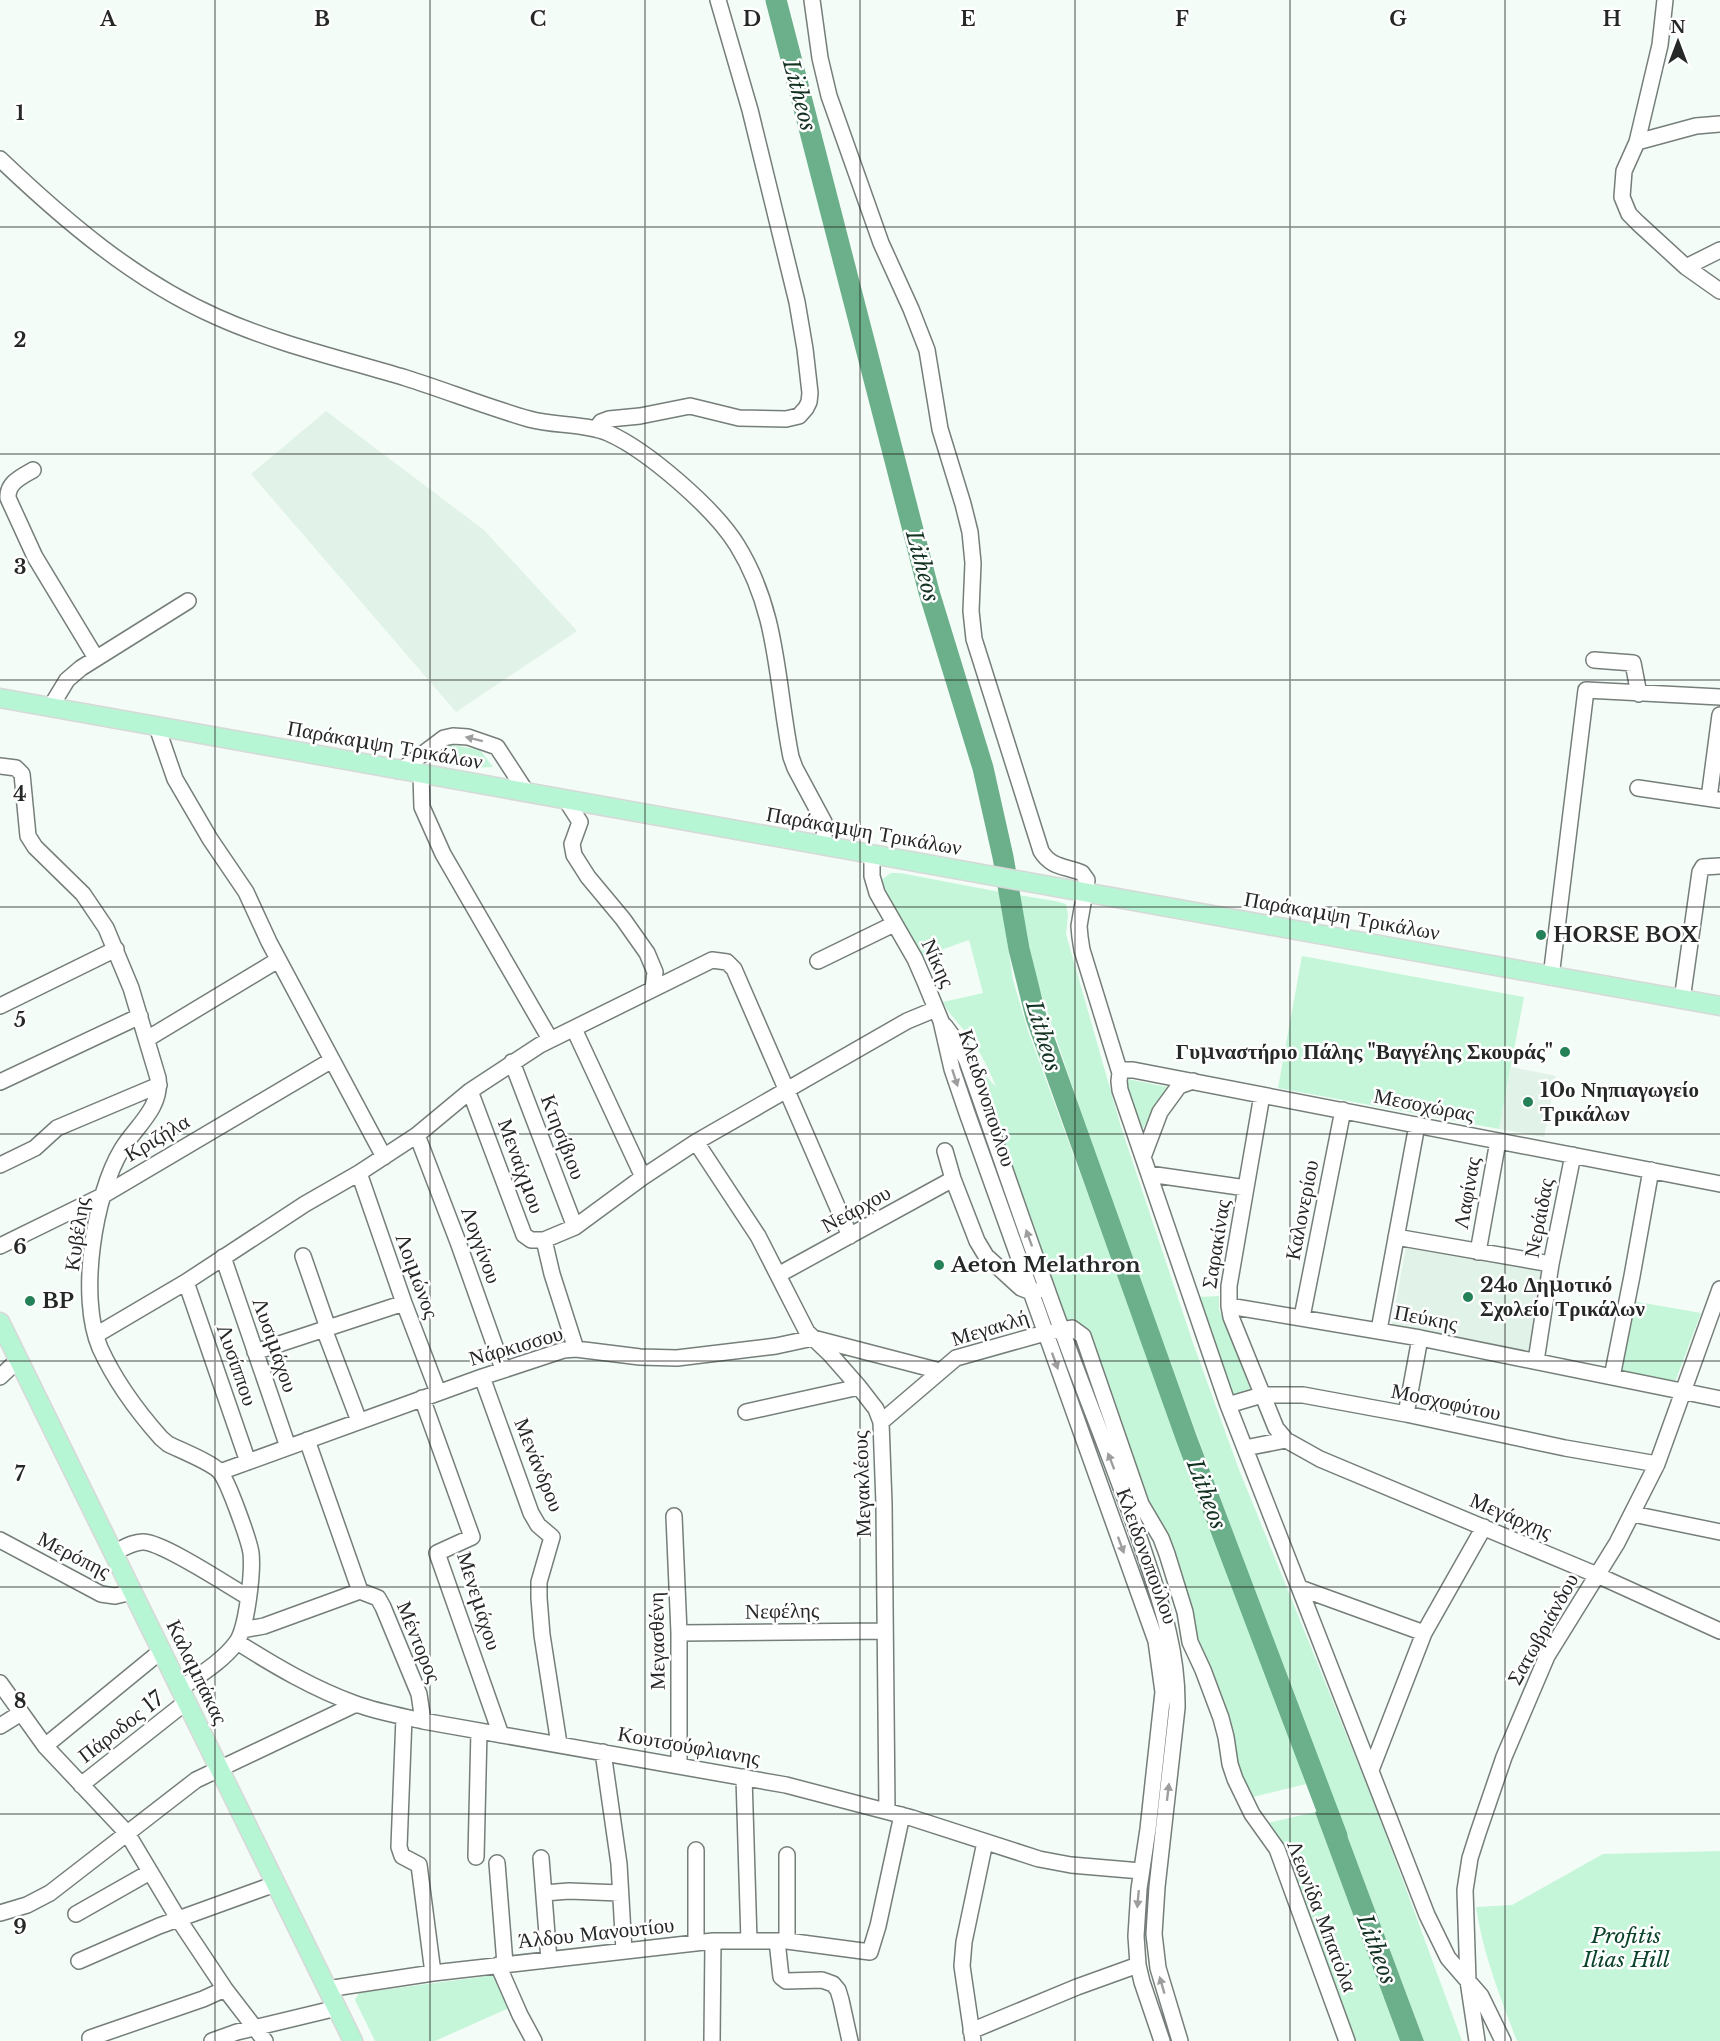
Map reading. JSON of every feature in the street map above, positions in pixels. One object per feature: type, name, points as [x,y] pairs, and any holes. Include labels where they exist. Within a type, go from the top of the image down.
[{"type":"main road","name":"Παράκαμψη Τρικάλων","points":[[0,698],[1720,1006]]},
{"type":"main road","name":"Καλαμπάκας","points":[[0,1322],[353,2041]]},
{"type":"street","points":[[596,429],[601,422],[609,419],[640,416],[690,406],[740,418],[793,418],[803,413],[809,402],[805,349],[797,302],[747,100],[718,0]]},
{"type":"street","points":[[812,0],[820,58],[830,96],[881,243],[918,326],[929,360],[940,429],[970,532],[973,563],[972,626],[982,665],[1041,851],[1052,863],[1076,870],[1087,880],[1078,892],[1082,950],[1120,1073],[1119,1087],[1228,1405],[1436,1937],[1448,1959],[1485,2002],[1503,2041]]},
{"type":"street","points":[[1665,0],[1660,45],[1637,142],[1622,180],[1622,197],[1633,219],[1686,267],[1720,291]]},
{"type":"street","points":[[1637,142],[1696,126],[1720,124]]},
{"type":"street","points":[[0,159],[35,192],[92,239],[131,268],[192,306],[298,346],[429,385],[530,420],[596,429],[617,438],[646,456],[715,517],[737,545],[755,582],[770,623],[791,757],[824,822],[822,846]]},
{"type":"street","points":[[1686,267],[1720,250]]},
{"type":"street","points":[[33,470],[11,486],[8,490],[8,498],[35,557],[96,658]]},
{"type":"street","points":[[50,708],[67,680],[96,658],[188,601]]},
{"type":"street","points":[[1594,660],[1632,662],[1639,694]]},
{"type":"street","points":[[1551,977],[1586,690],[1720,697]]},
{"type":"street","points":[[1638,788],[1714,799],[1720,715]]},
{"type":"street","points":[[157,727],[175,779],[210,839],[246,892],[278,960],[384,1157]]},
{"type":"street","points":[[400,771],[444,738],[468,737],[497,747],[527,793]]},
{"type":"street","points":[[0,766],[16,768],[22,774],[26,829],[31,842],[90,903],[101,918],[116,949],[140,1016],[159,1085],[57,1128],[35,1148],[0,1165]]},
{"type":"street","points":[[421,774],[422,807],[443,854],[550,1039]]},
{"type":"street","points":[[566,800],[580,822],[572,844],[574,855],[588,877],[623,919],[647,953],[655,972],[653,989]]},
{"type":"street","name":"Νίκης","points":[[872,855],[874,885],[915,959],[938,1015]]},
{"type":"street","points":[[1682,1000],[1700,872],[1704,867],[1720,866]]},
{"type":"street","name":"Νίκης","points":[[818,961],[894,924]]},
{"type":"street","points":[[0,1006],[116,949]]},
{"type":"street","points":[[147,1039],[278,960]]},
{"type":"street","points":[[96,1335],[186,1282],[305,1204],[384,1157],[417,1135],[470,1091],[512,1062],[550,1039],[712,960],[727,962],[734,969],[850,1236]]},
{"type":"street","points":[[576,1349],[552,1274],[544,1240],[575,1227],[643,1177],[696,1142],[785,1090],[907,1022],[938,1015]]},
{"type":"street","name":"Κλειδονοπούλου","points":[[938,1015],[967,1061],[1061,1330],[1136,1509],[1168,1625],[1177,1677],[1176,1724],[1157,1887],[1154,1934],[1159,1975],[1180,2041]]},
{"type":"street","name":"Κλειδονοπούλου","points":[[938,1015],[952,1069],[1156,1641],[1161,1671],[1162,1701],[1141,1871],[1136,1936],[1142,1982],[1162,2041]]},
{"type":"street","points":[[0,1082],[140,1016]]},
{"type":"street","points":[[574,1029],[643,1177]]},
{"type":"street","name":"Κριζήλα","points":[[0,1245],[102,1196],[332,1060]]},
{"type":"street","name":"Κτησίβιου","points":[[512,1062],[575,1227]]},
{"type":"street","name":"Μεσοχώρας","points":[[1120,1073],[1133,1070],[1193,1081],[1720,1184]]},
{"type":"street","points":[[1143,1157],[1160,1112],[1179,1086],[1193,1081]]},
{"type":"street","name":"Κυβέλης","points":[[159,1085],[157,1098],[152,1108],[122,1150],[102,1196],[95,1225],[92,1255],[92,1310],[96,1335],[104,1354],[122,1387],[161,1438],[220,1472]]},
{"type":"street","name":"Μεναίχμου","points":[[470,1091],[524,1235],[531,1240],[544,1240]]},
{"type":"street","name":"Σαρακίνας","points":[[1262,1095],[1229,1286],[1229,1306],[1262,1395]]},
{"type":"street","name":"Καλονερίου","points":[[1302,1317],[1343,1110]]},
{"type":"street","points":[[1378,1330],[1417,1125]]},
{"type":"street","name":"Λογγίνου","points":[[417,1135],[503,1369]]},
{"type":"street","name":"Λαφίνας","points":[[1478,1252],[1498,1141]]},
{"type":"street","name":"Μεγακλέους","points":[[696,1142],[751,1225],[799,1318],[813,1338],[859,1387],[876,1409],[881,1422],[885,1631],[895,1813],[878,1926],[870,1952]]},
{"type":"street","points":[[945,1151],[953,1179],[977,1241],[986,1256],[1016,1283],[1031,1292],[1047,1288]]},
{"type":"street","name":"Νεράιδας","points":[[1536,1361],[1551,1264],[1572,1155]]},
{"type":"street","points":[[1612,1377],[1651,1170]]},
{"type":"street","name":"Λοιμώνος","points":[[359,1173],[438,1392]]},
{"type":"street","points":[[1149,1174],[1246,1188]]},
{"type":"street","name":"Νεάρχου","points":[[778,1275],[953,1179]]},
{"type":"street","points":[[1396,1237],[1551,1264]]},
{"type":"street","points":[[303,1256],[359,1421]]},
{"type":"street","name":"Λυσιμάχου","points":[[223,1257],[288,1447]]},
{"type":"street","name":"Λυσίππου","points":[[186,1282],[248,1462]]},
{"type":"street","name":"Σατωβριάνδου","points":[[1477,2041],[1468,1981],[1465,1890],[1470,1858],[1478,1833],[1504,1757],[1547,1656],[1633,1514],[1657,1464],[1684,1392],[1715,1320],[1720,1289]]},
{"type":"street","points":[[255,1352],[404,1303]]},
{"type":"street","name":"Πεύκης","points":[[1229,1306],[1378,1330],[1720,1399]]},
{"type":"street","name":"Μεγακλή","points":[[881,1422],[960,1356],[1061,1330]]},
{"type":"street","name":"Νάρκισσου","points":[[220,1472],[556,1351],[576,1349],[639,1357],[677,1358],[776,1346],[813,1338],[940,1371]]},
{"type":"street","points":[[1406,1414],[1420,1338]]},
{"type":"street","points":[[0,1377],[18,1360]]},
{"type":"street","name":"Μενάνδρου","points":[[482,1377],[531,1513],[538,1525],[552,1537],[539,1581],[539,1598],[542,1635],[559,1744]]},
{"type":"street","points":[[746,1412],[859,1387]]},
{"type":"street","name":"Μοσχοφύτου","points":[[1228,1405],[1262,1395],[1303,1395],[1565,1448],[1657,1464]]},
{"type":"street","name":"Μεγάρχης","points":[[1262,1395],[1276,1428],[1286,1440],[1320,1459],[1597,1575],[1720,1631]]},
{"type":"street","name":"Μενεμάχου","points":[[422,1398],[472,1537],[437,1553],[501,1734]]},
{"type":"street","points":[[183,1695],[240,1636],[360,1591],[307,1440]]},
{"type":"street","points":[[1245,1448],[1286,1440]]},
{"type":"street","points":[[220,1472],[250,1548],[248,1597],[240,1636]]},
{"type":"street","name":"Λεωνίδα Μπατόλα","points":[[1136,1509],[1161,1538],[1185,1612],[1190,1642],[1221,1718],[1234,1779],[1252,1814],[1277,1849],[1347,2041]]},
{"type":"street","points":[[1633,1514],[1720,1532]]},
{"type":"street","name":"Μεγασθένη","points":[[674,1516],[679,1633],[679,1765]]},
{"type":"street","points":[[1371,1770],[1424,1633],[1484,1527]]},
{"type":"street","name":"Μερόπης","points":[[0,1540],[101,1594],[115,1596],[132,1592]]},
{"type":"street","points":[[113,1553],[144,1542],[155,1545],[174,1553],[248,1597]]},
{"type":"street","points":[[1300,1588],[1424,1633]]},
{"type":"street","name":"Μέντορος","points":[[360,1591],[380,1599],[418,1694],[423,1721]]},
{"type":"street","name":"Νεφέλης","points":[[679,1633],[885,1631]]},
{"type":"street","name":"Κουτσούφλιανης","points":[[240,1636],[290,1675],[356,1704],[404,1717],[786,1785],[895,1813],[1055,1863],[1141,1871]]},
{"type":"street","points":[[45,1746],[161,1651]]},
{"type":"street","points":[[0,1683],[45,1746],[127,1833],[179,1920],[225,1989],[265,2041]]},
{"type":"street","name":"Πάροδος 17","points":[[81,1785],[183,1695]]},
{"type":"street","points":[[0,1913],[40,1900],[196,1780],[356,1704]]},
{"type":"street","points":[[0,1726],[21,1713]]},
{"type":"street","points":[[404,1717],[399,1847],[402,1856],[419,1865],[433,1973]]},
{"type":"street","points":[[476,1857],[479,1731]]},
{"type":"street","points":[[603,1752],[619,1864],[624,1951]]},
{"type":"street","points":[[744,1777],[749,1941]]},
{"type":"street","points":[[984,1842],[962,1959],[972,2036],[1077,1987],[1138,1965]]},
{"type":"street","points":[[696,1850],[696,1943]]},
{"type":"street","points":[[787,1855],[781,1977],[786,1981],[822,1980],[832,1984],[838,1990],[850,2041]]},
{"type":"street","points":[[542,1858],[549,1960]]},
{"type":"street","points":[[497,1863],[501,1965],[520,2015],[534,2041]]},
{"type":"street","points":[[76,1914],[150,1872]]},
{"type":"street","points":[[79,1962],[159,1926],[275,1884]]},
{"type":"street","points":[[544,1893],[569,1891],[620,1893]]},
{"type":"street","points":[[712,2041],[713,1941]]},
{"type":"street","name":"Άλδου Μανουτίου","points":[[327,1989],[433,1973],[713,1941],[782,1941],[870,1952]]},
{"type":"street","points":[[90,2038],[203,1999],[225,1989]]},
{"type":"street","points":[[212,2041],[237,2032],[337,2008]]},
{"type":"shaded area","points":[[326,411],[484,530],[577,631],[456,712],[251,474]]},
{"type":"shaded area","name":"10ο Νηπιαγωγείο Τρικάλων","points":[[1511,1067],[1556,1076],[1544,1137],[1499,1129]]},
{"type":"shaded area","name":"24ο Δημοτικό Σχολείο Τρικάλων","points":[[1406,1246],[1544,1271],[1530,1351],[1392,1324]]},
{"type":"green space","points":[[448,744],[480,750],[493,767],[467,768],[423,760]]},
{"type":"green space","points":[[891,873],[1000,892],[1013,980],[1028,1031],[1306,1784],[1249,1798],[1086,1330],[1083,1325],[1067,1320],[974,1063],[996,1087],[977,1049],[943,1002],[983,993],[969,940],[921,957],[884,895],[881,880]]},
{"type":"green space","points":[[1018,895],[1066,904],[1068,915],[1066,934],[1121,1127],[1193,1343],[1238,1467],[1378,1813],[1462,2041],[1424,2041],[1105,1184],[1027,951]]},
{"type":"green space","points":[[1302,956],[1524,997],[1499,1129],[1278,1088]]},
{"type":"green space","points":[[1127,1079],[1167,1087],[1142,1130],[1125,1081]]},
{"type":"green space","points":[[1219,1296],[1219,1309],[1251,1391],[1233,1396],[1199,1297]]},
{"type":"green space","points":[[1632,1301],[1701,1313],[1675,1382],[1618,1371]]},
{"type":"green space","points":[[1315,1812],[1400,2041],[1352,2041],[1268,1823]]},
{"type":"green space","name":"Profitis Ilias Hill","points":[[1720,1851],[1720,2041],[1517,2041],[1498,1992],[1476,1907],[1512,1905],[1603,1854]]},
{"type":"green space","points":[[496,1975],[509,2008],[435,2041],[375,2041],[355,2000],[359,1993]]},
{"type":"water","name":"Litheos","points":[[1336,1806],[1424,2041],[1400,2041],[1315,1812]]},
{"type":"waterway","name":"Litheos","points":[[776,0],[929,592],[983,768],[1003,857],[1019,949],[1036,1017],[1187,1440],[1337,1836]]},
{"type":"place","name":"HORSE BOX","points":[[1541,935]]},
{"type":"place","name":"Γυμναστήριο Πάλης \"Βαγγέλης Σκουράς\"","points":[[1565,1052]]},
{"type":"place","name":"10ο Νηπιαγωγείο Τρικάλων","points":[[1528,1102]]},
{"type":"place","name":"Aeton Melathron","points":[[939,1265]]},
{"type":"place","name":"24ο Δημοτικό Σχολείο Τρικάλων","points":[[1468,1297]]},
{"type":"place","name":"BP","points":[[30,1301]]}]
